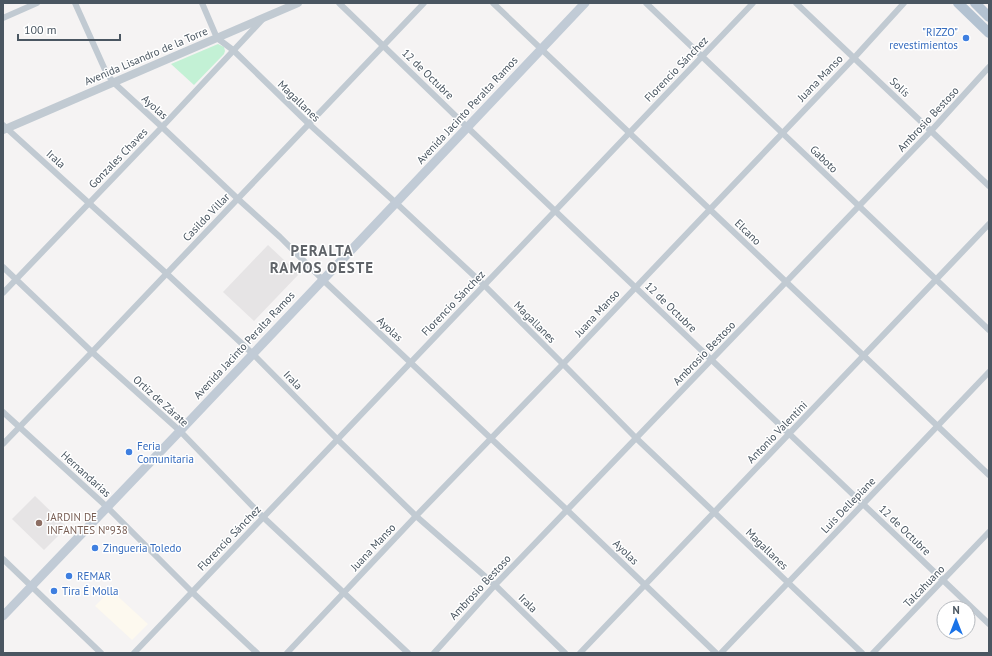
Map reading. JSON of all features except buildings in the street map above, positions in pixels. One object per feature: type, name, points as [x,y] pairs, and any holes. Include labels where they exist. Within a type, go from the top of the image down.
[{"type":"main road","name":"Avenida Jacinto Peralta Ramos","points":[[3,616],[585,3]]},
{"type":"main road","points":[[958,3],[989,33]]},
{"type":"main road","points":[[975,3],[989,16]]},
{"type":"street","points":[[3,18],[37,3]]},
{"type":"street","name":"Ayolas","points":[[75,3],[106,72],[113,82],[280,237],[323,280],[716,653]]},
{"type":"street","name":"Magallanes","points":[[202,3],[217,38],[233,50],[309,124],[484,285],[636,438],[862,653]]},
{"type":"street","name":"Avenida Lisandro de la Torre","points":[[4,128],[298,3]]},
{"type":"street","name":"12 de Octubre","points":[[339,3],[467,127],[989,624]]},
{"type":"street","name":"Casildo Villar","points":[[3,444],[424,3]]},
{"type":"street","name":"Elcano","points":[[493,3],[989,475]]},
{"type":"street","name":"Gaboto","points":[[646,3],[989,330]]},
{"type":"street","name":"Florencio Sánchez","points":[[134,653],[753,3]]},
{"type":"street","name":"Solís","points":[[796,3],[989,186]]},
{"type":"street","name":"Juana Manso","points":[[287,653],[416,516],[564,364],[854,58],[904,3]]},
{"type":"street","name":"Gonzales Chaves","points":[[3,293],[264,18]]},
{"type":"street","name":"Ambrosio Bestoso","points":[[434,653],[495,585],[931,131],[989,67]]},
{"type":"street","name":"Irala","points":[[4,128],[89,203],[253,354],[416,516],[495,585],[565,653]]},
{"type":"street","name":"Antonio Valentini","points":[[580,653],[989,224]]},
{"type":"street","name":"Ortiz de Zárate","points":[[3,267],[92,352],[180,431],[263,517],[408,653]]},
{"type":"street","name":"Luis Dellepiane","points":[[721,653],[989,372]]},
{"type":"street","name":"Hernandarias","points":[[3,412],[107,507],[192,592],[257,653]]},
{"type":"street","name":"Talcahuano","points":[[873,653],[989,532]]},
{"type":"street","points":[[3,559],[101,653]]},
{"type":"shaded area","points":[[268,245],[299,274],[254,321],[223,292]]},
{"type":"shaded area","name":"JARDIN DE INFANTES Nº938","points":[[35,496],[67,527],[44,550],[12,519]]},
{"type":"shaded area","points":[[111,590],[148,624],[132,640],[95,606]]},
{"type":"green space","points":[[218,44],[224,47],[224,54],[194,85],[171,64]]},
{"type":"place","name":"\"RIZZO\" revestimientos","points":[[966,38]]},
{"type":"place","name":"Feria Comunitaria","points":[[129,452]]},
{"type":"place","name":"JARDIN DE INFANTES Nº938","points":[[39,523]]},
{"type":"place","name":"Zingueria Toledo","points":[[95,548]]},
{"type":"place","name":"REMAR","points":[[69,576]]},
{"type":"place","name":"Tira É Molla","points":[[54,591]]},
{"type":"district","name":"PERALTA RAMOS OESTE","points":[[322,258]]}]
